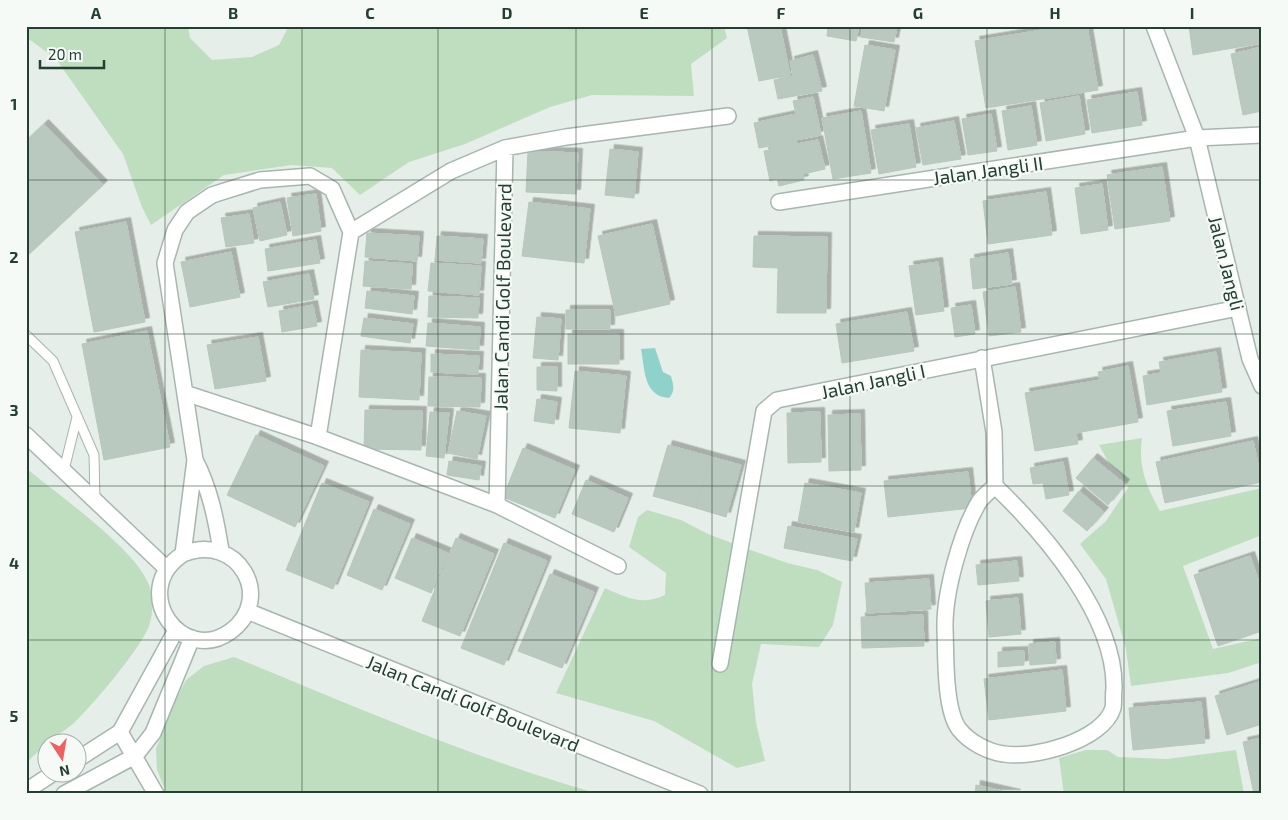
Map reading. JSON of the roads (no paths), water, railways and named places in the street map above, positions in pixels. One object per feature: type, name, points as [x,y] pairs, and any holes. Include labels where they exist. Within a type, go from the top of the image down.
[{"type":"street","name":"Jalan Jangli","points":[[1154,26],[1197,138],[1238,308],[1256,358],[1262,386]]},
{"type":"street","name":"Jalan Candi Golf Boulevard","points":[[351,232],[450,171],[505,148],[566,137],[728,116]]},
{"type":"street","points":[[1197,138],[1262,135]]},
{"type":"street","name":"Jalan Jangli II","points":[[779,202],[1197,138]]},
{"type":"street","name":"Jalan Candi Golf Boulevard","points":[[497,506],[505,148]]},
{"type":"street","points":[[221,551],[214,510],[205,478],[196,460],[165,262],[175,230],[187,212],[212,195],[260,180],[310,176],[332,189],[351,232],[318,436]]},
{"type":"street","name":"Jalan Jangli I","points":[[720,664],[764,410],[777,400],[1238,308]]},
{"type":"street","points":[[982,358],[994,432],[995,486],[1026,516],[1056,554],[1095,611],[1111,657],[1114,680],[1113,709],[1103,723],[1092,733],[1064,747],[1024,756],[1004,754],[980,747],[959,729],[951,708],[947,678],[945,612],[959,550],[980,501],[995,486]]},
{"type":"street","points":[[185,393],[318,436],[497,506],[618,566]]},
{"type":"street","points":[[26,435],[166,568]]},
{"type":"street","points":[[182,554],[196,460]]},
{"type":"street","points":[[208,548],[221,551],[234,558],[246,576],[250,597],[247,611],[240,623],[230,632],[212,639],[192,638],[176,630],[165,618],[159,601],[159,584],[166,568],[182,554],[195,549],[208,548]]},
{"type":"street","name":"Jalan Candi Golf Boulevard","points":[[247,611],[700,794]]},
{"type":"street","points":[[88,753],[120,732],[176,630]]},
{"type":"street","points":[[64,794],[135,756],[153,733],[192,638]]},
{"type":"street","points":[[120,732],[156,794]]},
{"type":"street","points":[[26,790],[39,782]]},
{"type":"lane","points":[[26,335],[53,361],[94,455],[95,500]]},
{"type":"lane","points":[[64,470],[77,417]]},
{"type":"water","points":[[655,348],[663,372],[671,376],[673,390],[669,398],[654,392],[645,373],[641,349]]}]
